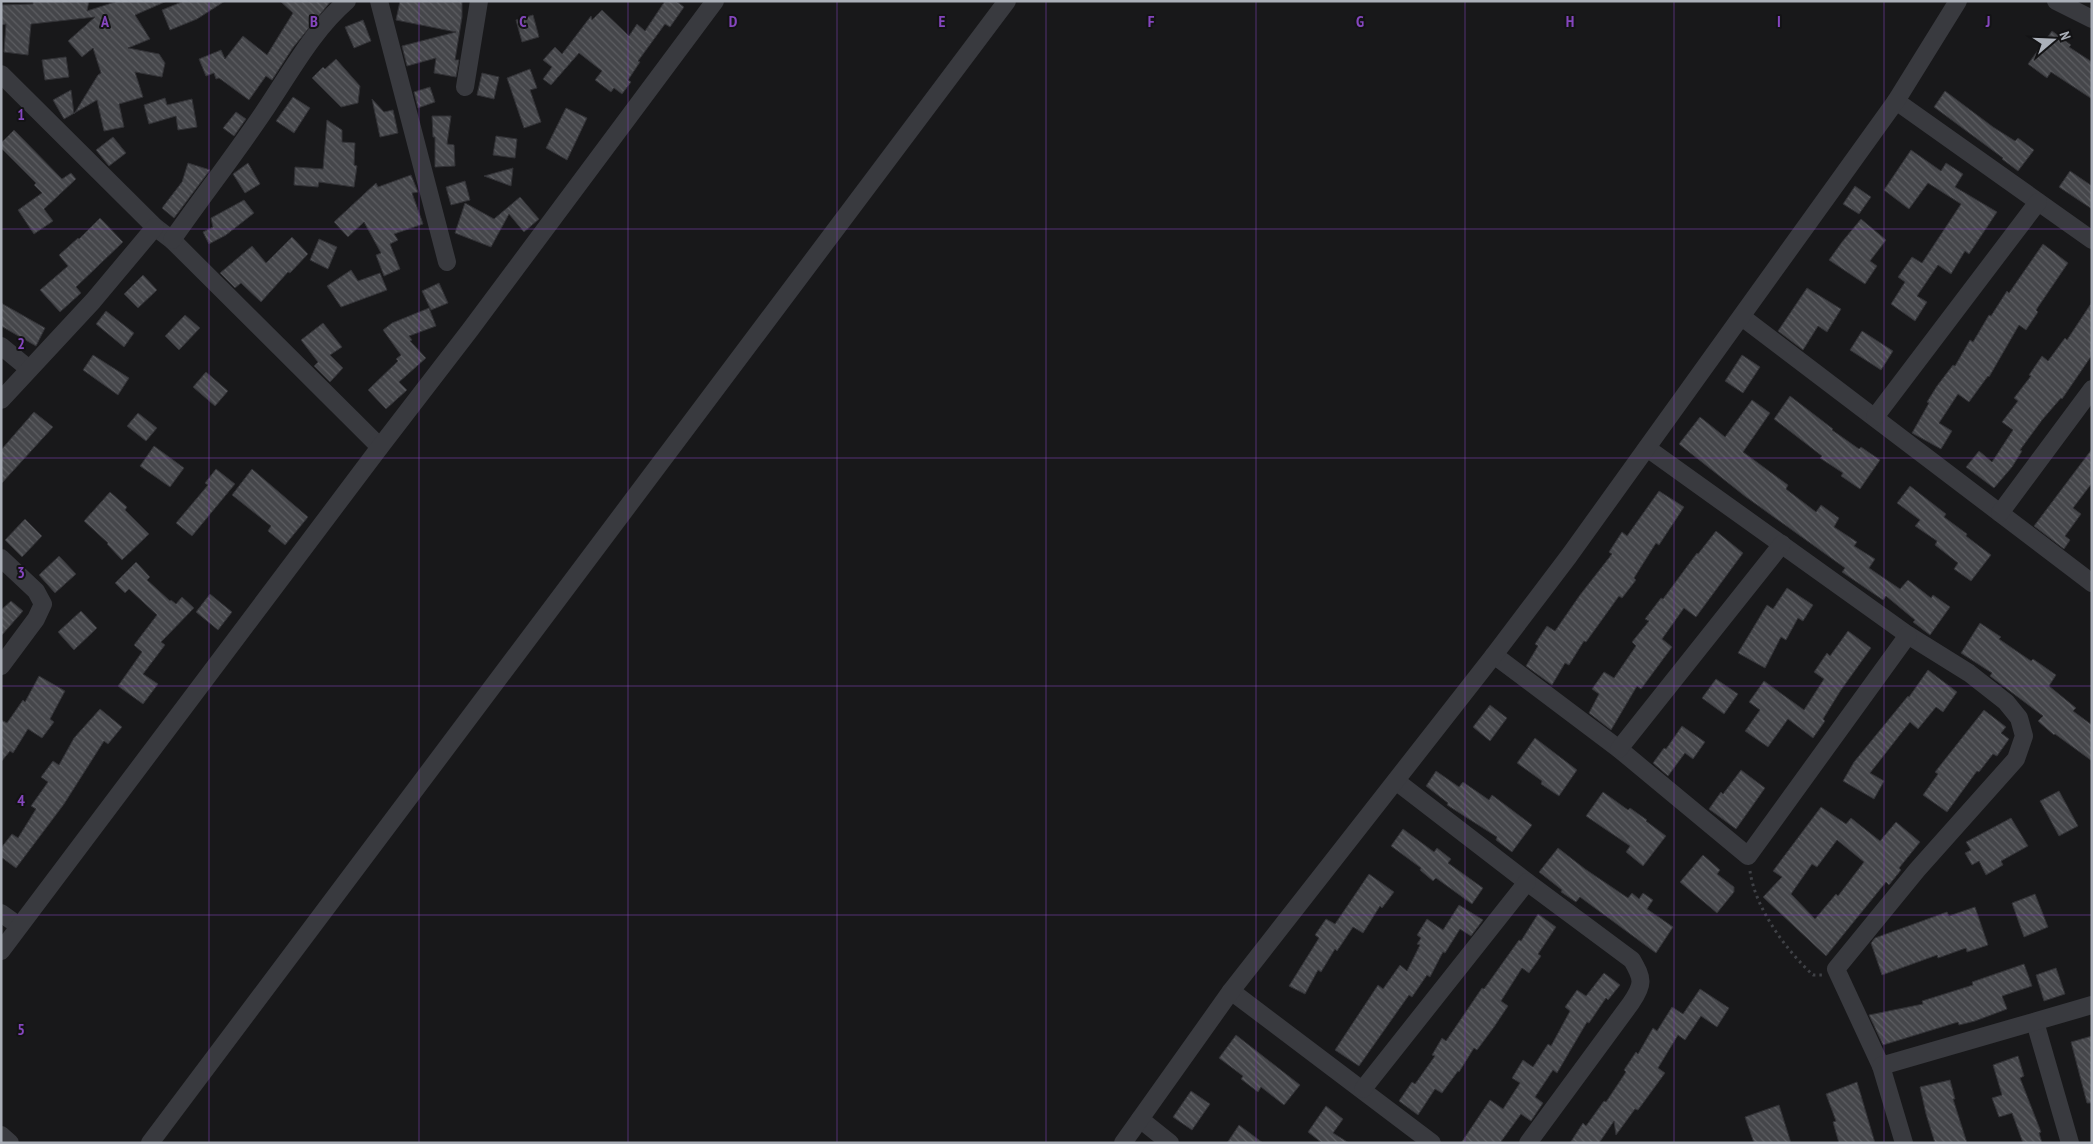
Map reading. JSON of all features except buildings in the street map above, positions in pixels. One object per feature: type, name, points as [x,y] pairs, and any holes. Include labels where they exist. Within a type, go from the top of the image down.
[{"type":"street","points":[[172,240],[262,114],[298,59],[321,28],[348,1]]},
{"type":"street","points":[[379,1],[447,262]]},
{"type":"street","points":[[465,87],[479,1]]},
{"type":"street","points":[[1,950],[470,330],[715,1]]},
{"type":"street","points":[[150,1143],[703,409],[1007,1]]},
{"type":"street","points":[[1123,1143],[1231,991],[1494,655],[1647,448],[1896,101],[1958,1]]},
{"type":"street","points":[[2056,1],[2092,19]]},
{"type":"street","points":[[1,74],[155,227],[172,240],[380,447]]},
{"type":"street","points":[[1896,101],[2092,240]]},
{"type":"street","points":[[1875,417],[2038,202]]},
{"type":"street","points":[[1,400],[93,301],[155,227]]},
{"type":"street","points":[[1742,317],[2092,583]]},
{"type":"street","points":[[1,346],[28,369]]},
{"type":"street","points":[[2000,513],[2092,389]]},
{"type":"street","points":[[1647,448],[1908,635],[1942,654],[1969,673],[2006,702],[2019,718],[2024,736],[2016,759],[1917,870],[1836,969],[1881,1066],[1904,1143]]},
{"type":"street","points":[[1619,749],[1782,544]]},
{"type":"street","points":[[1,558],[36,591],[42,604],[36,618],[1,666]]},
{"type":"street","points":[[1494,655],[1619,749],[1748,856],[1908,635]]},
{"type":"street","points":[[1396,781],[1632,960],[1641,975],[1639,991],[1528,1143]]},
{"type":"street","points":[[1363,1089],[1527,882]]},
{"type":"street","points":[[1,913],[19,926]]},
{"type":"street","points":[[1231,991],[1432,1143]]},
{"type":"street","points":[[1881,1066],[2092,1005]]},
{"type":"street","points":[[2035,1022],[2070,1143]]},
{"type":"street","points":[[1140,1119],[1170,1143]]},
{"type":"street","points":[[1,1135],[10,1143]]},
{"type":"path","points":[[1748,856],[1755,896],[1788,949],[1813,975],[1820,976],[1836,969]]}]
